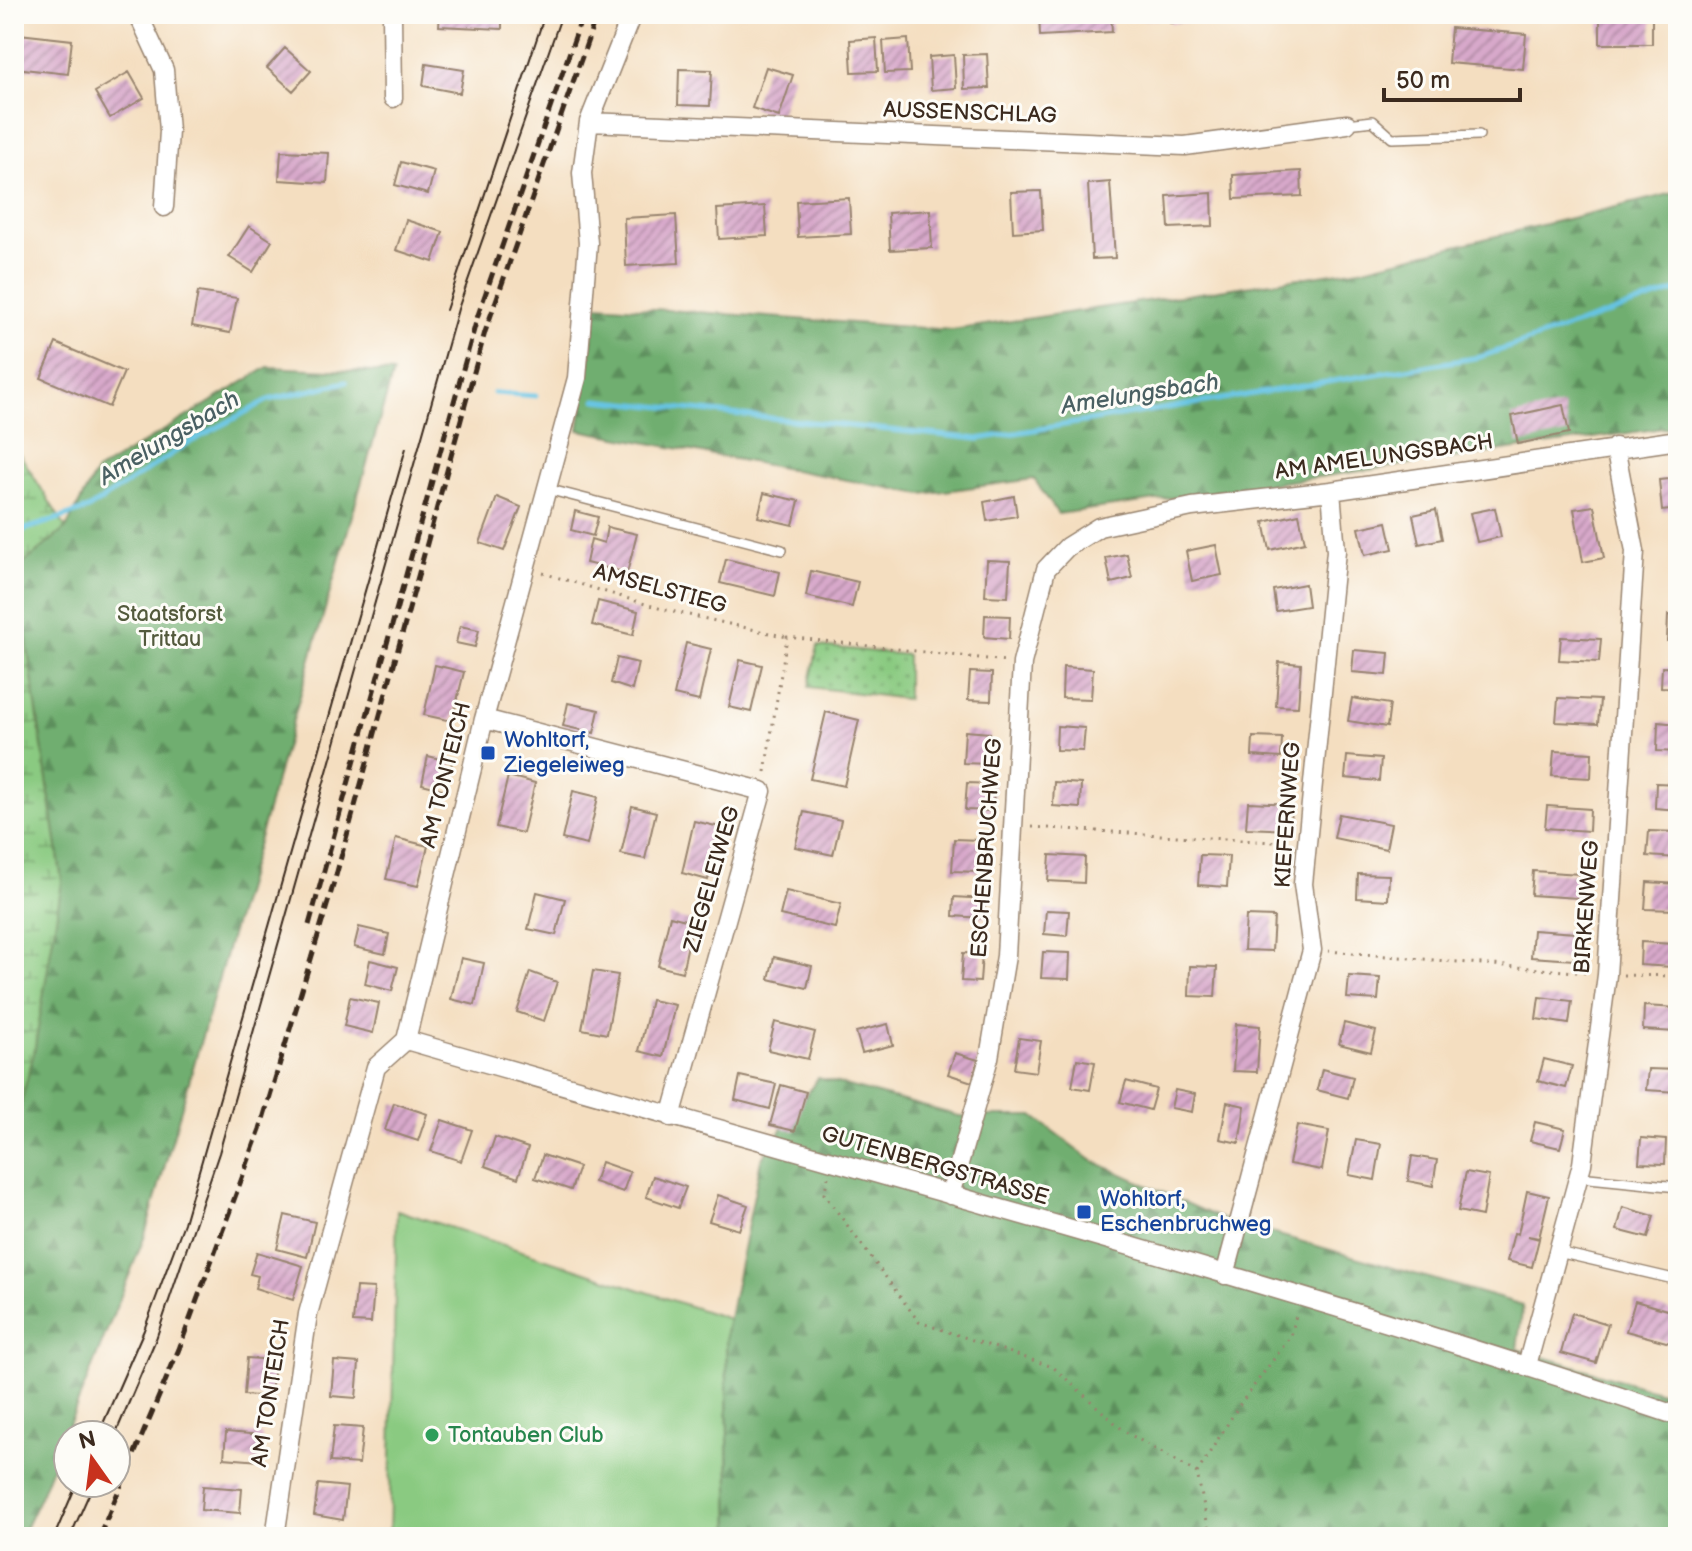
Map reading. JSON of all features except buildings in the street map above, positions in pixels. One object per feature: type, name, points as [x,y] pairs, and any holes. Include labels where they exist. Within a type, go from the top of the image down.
[{"type":"street","points":[[138,14],[164,70],[169,131],[164,207]]},
{"type":"street","points":[[392,14],[393,98]]},
{"type":"street","name":"AM TONTEICH","points":[[275,1537],[308,1314],[376,1067],[406,1040],[484,719],[577,378],[588,243],[582,173],[589,122],[632,14]]},
{"type":"street","name":"AUSSENSCHLAG","points":[[589,122],[1185,146],[1347,124]]},
{"type":"street","name":"AM AMELUNGSBACH","points":[[1099,527],[1192,507],[1331,491],[1678,440]]},
{"type":"street","name":"BIRKENWEG","points":[[1527,1365],[1579,1177],[1607,975],[1635,551],[1615,447]]},
{"type":"street","name":"KIEFERNWEG","points":[[1225,1275],[1312,950],[1303,884],[1336,551],[1331,491]]},
{"type":"street","name":"ESCHENBRUCHWEG","points":[[950,1195],[989,1058],[1006,956],[1022,663],[1046,569],[1067,547],[1099,527]]},
{"type":"street","name":"ZIEGELEIWEG","points":[[484,719],[762,791],[671,1117]]},
{"type":"street","name":"GUTENBERGSTRASSE","points":[[406,1040],[1225,1275],[1527,1365],[1678,1416]]},
{"type":"lane","points":[[1347,124],[1373,121],[1392,138],[1479,135]]},
{"type":"lane","points":[[547,489],[782,550]]},
{"type":"lane","points":[[1579,1177],[1678,1187]]},
{"type":"lane","points":[[1558,1252],[1678,1280]]},
{"type":"path","name":"AMSELSTIEG","points":[[525,568],[662,609],[787,637],[1022,663]]},
{"type":"path","points":[[762,791],[787,637]]},
{"type":"path","points":[[1013,826],[1307,844]]},
{"type":"path","points":[[1312,950],[1607,975],[1678,976]]},
{"type":"path","points":[[832,1162],[824,1194],[919,1322],[1053,1367],[1124,1431],[1197,1473]]},
{"type":"path","points":[[1208,1537],[1197,1473],[1238,1407],[1291,1336],[1300,1298]]},
{"type":"path","points":[[1209,1531],[1229,1537]]},
{"type":"green space","points":[[1678,192],[1678,426],[1058,514],[1034,479],[922,494],[579,430],[597,305],[952,330],[1360,269]]},
{"type":"green space","name":"Staatsforst Trittau","points":[[268,367],[393,373],[144,1238],[71,1419],[52,1419],[52,1467],[21,1537],[14,1537],[14,1127],[62,882],[16,569],[66,528],[96,472]]},
{"type":"green space","points":[[14,445],[66,528],[16,570],[62,882],[34,1053],[14,1129]]},
{"type":"green space","points":[[818,646],[907,655],[907,699],[809,687]]},
{"type":"green space","points":[[818,1078],[959,1116],[1033,1116],[1091,1160],[1219,1218],[1523,1305],[1517,1349],[1678,1397],[1678,1537],[730,1537],[726,1333],[761,1160]]},
{"type":"green space","points":[[397,1210],[729,1319],[726,1333],[730,1537],[389,1537]]},
{"type":"waterway","name":"Amelungsbach","points":[[596,400],[978,439],[1480,357],[1678,290]]},
{"type":"waterway","name":"Amelungsbach","points":[[14,533],[88,509],[187,444],[268,400],[346,382]]},
{"type":"waterway","name":"Amelungsbach","points":[[494,393],[536,396]]},
{"type":"tram line","points":[[446,310],[545,14]]},
{"type":"tram line","points":[[122,1419],[156,1339],[219,1153],[458,309],[562,14]]},
{"type":"tram line","points":[[105,1419],[144,1330],[184,1223],[406,448]]},
{"type":"tram line","points":[[54,1537],[70,1499]]},
{"type":"tram line","points":[[70,1537],[87,1499]]},
{"type":"railway","points":[[309,925],[478,315],[583,14]]},
{"type":"railway","points":[[99,1537],[179,1349],[260,1129],[335,879],[485,332],[597,14]]},
{"type":"place","name":"Wohltorf, Ziegeleiweg","points":[[488,753]]},
{"type":"place","name":"Wohltorf, Eschenbruchweg","points":[[1084,1212]]},
{"type":"place","name":"Tontauben Club","points":[[432,1435]]}]
